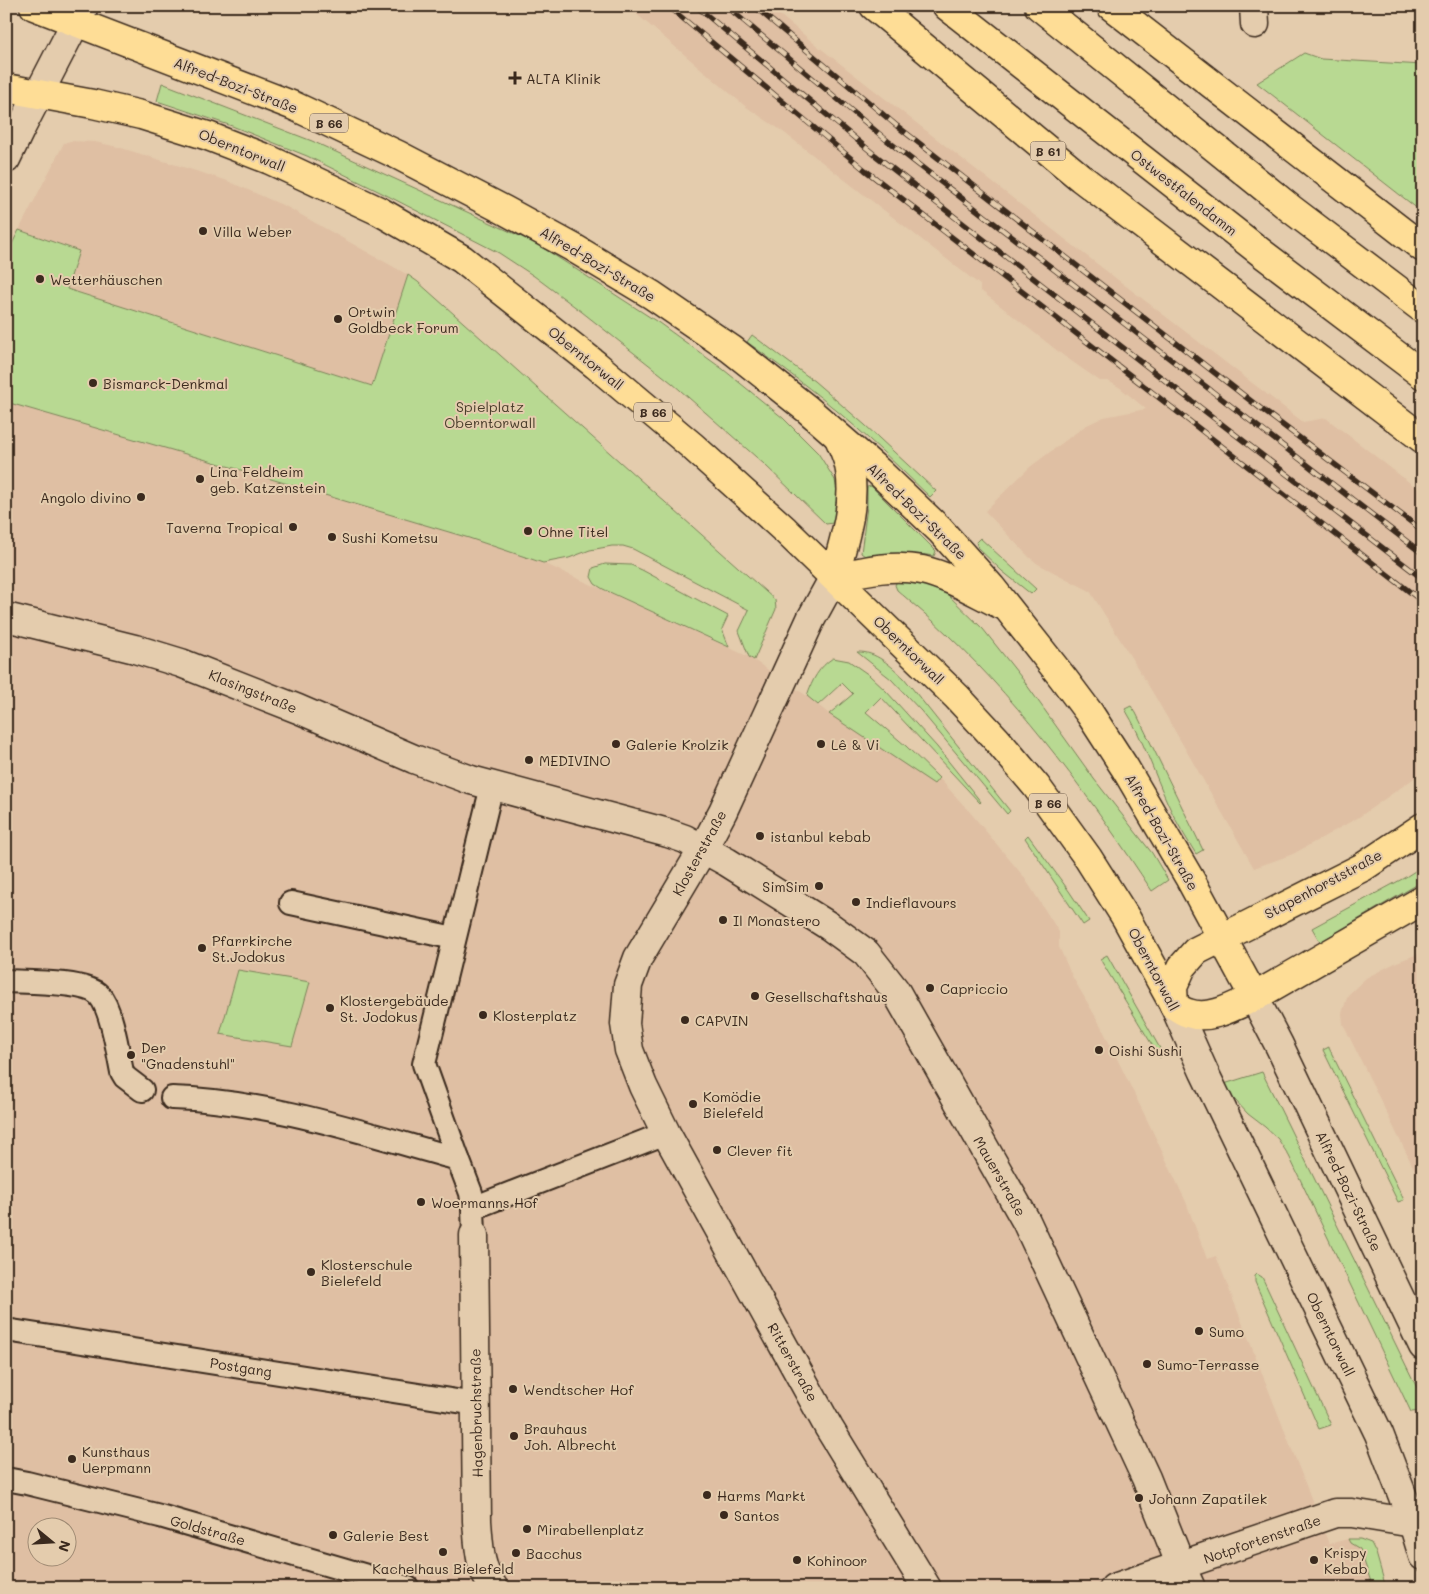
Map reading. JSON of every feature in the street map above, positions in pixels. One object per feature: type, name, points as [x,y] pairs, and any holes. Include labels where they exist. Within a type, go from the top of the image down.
[{"type":"main road","name":"B 66","points":[[34,6],[80,14]]},
{"type":"main road","name":"B 61","points":[[874,6],[1081,178],[1423,440]]},
{"type":"main road","name":"Ostwestfalendamm","points":[[946,6],[1263,254],[1423,375]]},
{"type":"main road","points":[[1039,6],[1291,209],[1423,309]]},
{"type":"main road","points":[[1112,6],[1423,248]]},
{"type":"main road","name":"Alfred-Bozi-Straße","points":[[80,14],[294,106],[398,156],[572,247],[652,295],[731,349],[838,436],[940,530],[1008,608],[1090,714],[1190,879],[1254,997]]},
{"type":"main road","name":"B 66","points":[[6,88],[39,94]]},
{"type":"main road","name":"Oberntorwall","points":[[39,94],[141,115],[208,136],[270,160],[379,211],[462,259],[641,402],[778,523],[957,697],[997,740],[1036,786],[1088,858],[1126,918],[1174,1005]]},
{"type":"main road","points":[[838,436],[850,470],[851,496],[849,519],[834,577],[872,569],[903,568],[921,570],[953,582],[1008,608]]},
{"type":"main road","name":"Stapenhorststraße","points":[[1174,1005],[1173,987],[1182,966],[1196,951],[1363,867],[1423,827]]},
{"type":"main road","points":[[1174,1005],[1188,1013],[1209,1014],[1229,1008],[1254,997],[1423,900]]},
{"type":"street","points":[[6,159],[80,14]]},
{"type":"street","name":"Klosterstraße","points":[[666,1133],[643,1086],[629,1050],[625,1024],[628,985],[638,958],[703,849],[734,787],[811,619],[834,577]]},
{"type":"street","name":"Klasingstraße","points":[[6,617],[135,649],[181,663],[298,709],[447,772],[492,786]]},
{"type":"street","points":[[474,1235],[471,1193],[424,1064],[492,786],[668,833],[703,849]]},
{"type":"street","name":"Mauerstraße","points":[[703,849],[829,926],[866,953],[895,990],[1026,1221],[1146,1478],[1186,1577]]},
{"type":"street","points":[[291,903],[454,938]]},
{"type":"street","points":[[6,981],[82,986],[98,994],[108,1011],[122,1072],[125,1077],[142,1090]]},
{"type":"street","name":"Alfred-Bozi-Straße","points":[[1254,997],[1279,1045],[1423,1346]]},
{"type":"street","name":"Oberntorwall","points":[[1174,1005],[1208,1081],[1379,1434],[1418,1524],[1423,1556]]},
{"type":"street","points":[[172,1098],[207,1099],[306,1117],[458,1159]]},
{"type":"street","points":[[473,1208],[666,1133]]},
{"type":"street","name":"Ritterstraße","points":[[666,1133],[829,1428],[927,1588]]},
{"type":"street","name":"Hagenbruchstraße","points":[[474,1235],[478,1539],[483,1568],[486,1577],[494,1588]]},
{"type":"street","name":"Postgang","points":[[6,1330],[476,1404]]},
{"type":"street","name":"Goldstraße","points":[[6,1479],[160,1516],[408,1588]]},
{"type":"street","name":"Notpfortenstraße","points":[[1114,1588],[1186,1577],[1335,1514],[1352,1513],[1418,1524]]},
{"type":"shaded area","points":[[627,6],[769,6],[1079,250],[1303,422],[1326,418],[1423,493],[1423,772],[1359,817],[1293,854],[1254,868],[1153,693],[1090,591],[1038,564],[985,511],[1030,467],[1085,426],[1104,417],[1146,409],[1119,387],[1108,381],[1100,381],[1064,356],[980,290],[980,285],[782,131],[745,106]]},
{"type":"shaded area","points":[[70,141],[95,142],[118,147],[225,180],[287,207],[408,275],[373,386],[67,289],[79,251],[19,230],[64,143]]},
{"type":"shaded area","points":[[6,402],[469,538],[543,563],[749,657],[807,696],[829,714],[934,784],[939,778],[1024,877],[1059,932],[1059,947],[1072,976],[1101,1026],[1151,1128],[1186,1202],[1207,1259],[1216,1256],[1329,1544],[1348,1539],[1350,1543],[1360,1549],[1373,1588],[6,1588]]},
{"type":"shaded area","points":[[1423,952],[1423,1187],[1343,1024],[1342,1013],[1348,995],[1366,978],[1397,962]]},
{"type":"green space","points":[[1304,53],[1321,59],[1423,65],[1423,213],[1257,83]]},
{"type":"green space","points":[[162,83],[312,141],[537,244],[659,323],[724,370],[783,418],[818,453],[835,480],[837,492],[836,517],[833,523],[826,524],[764,464],[672,383],[582,312],[534,276],[499,253],[307,156],[232,126],[157,101]]},
{"type":"green space","name":"Spielplatz Oberntorwall","points":[[19,230],[79,251],[67,289],[372,386],[408,275],[775,600],[776,609],[754,660],[749,657],[739,631],[749,610],[633,549],[623,546],[612,546],[543,563],[469,538],[6,402],[6,256]]},
{"type":"green space","points":[[752,335],[814,381],[936,491],[930,497],[840,413],[747,342]]},
{"type":"green space","points":[[871,486],[936,551],[934,556],[891,554],[865,556],[861,553],[867,507],[867,487]]},
{"type":"green space","points":[[980,538],[1036,589],[1031,594],[1002,571],[978,548],[976,542]]},
{"type":"green space","points":[[605,564],[631,565],[728,616],[722,629],[729,647],[595,584],[591,577],[593,568]]},
{"type":"green space","points":[[903,579],[931,585],[946,593],[983,629],[1021,677],[1094,779],[1152,853],[1168,880],[1152,891],[1082,790],[1004,693],[936,623],[897,590],[895,585],[897,581]]},
{"type":"green space","points":[[857,652],[864,652],[877,657],[904,678],[1010,811],[1007,814],[921,711],[891,679]]},
{"type":"green space","points":[[833,658],[849,661],[869,675],[886,691],[937,747],[981,802],[881,697],[866,712],[906,746],[939,778],[934,784],[829,714],[853,694],[842,683],[818,705],[807,696],[817,674]]},
{"type":"green space","points":[[1131,706],[1203,850],[1196,854],[1171,811],[1143,744],[1125,709]]},
{"type":"green space","points":[[1028,835],[1089,921],[1083,925],[1025,838]]},
{"type":"green space","points":[[1423,866],[1423,881],[1320,942],[1312,928]]},
{"type":"green space","points":[[1107,955],[1162,1052],[1160,1058],[1100,959]]},
{"type":"green space","points":[[238,970],[310,982],[292,1046],[220,1034]]},
{"type":"green space","points":[[1329,1047],[1404,1200],[1398,1202],[1323,1050]]},
{"type":"green space","points":[[1262,1072],[1423,1400],[1423,1411],[1411,1412],[1289,1156],[1278,1139],[1248,1114],[1221,1085]]},
{"type":"green space","points":[[1257,1274],[1262,1277],[1331,1425],[1319,1429],[1255,1282]]},
{"type":"green space","points":[[1348,1539],[1360,1539],[1371,1543],[1376,1553],[1386,1588],[1373,1588],[1360,1549],[1350,1543]]},
{"type":"railway","points":[[668,6],[865,170],[1423,602]]},
{"type":"railway","points":[[696,6],[875,155],[1423,579]]},
{"type":"railway","points":[[726,6],[889,142],[1423,554]]},
{"type":"railway","points":[[754,6],[897,126],[1260,408],[1423,531]]},
{"type":"place","name":"ALTA Klinik","points":[[515,78]]},
{"type":"place","name":"Villa Weber","points":[[203,231]]},
{"type":"place","name":"Wetterhäuschen","points":[[40,279]]},
{"type":"place","name":"Ortwin Goldbeck Forum","points":[[338,319]]},
{"type":"place","name":"Bismarck-Denkmal","points":[[93,383]]},
{"type":"place","name":"Lina Feldheim geb. Katzenstein","points":[[200,479]]},
{"type":"place","name":"Angolo divino","points":[[141,497]]},
{"type":"place","name":"Taverna Tropical","points":[[293,527]]},
{"type":"place","name":"Ohne Titel","points":[[528,531]]},
{"type":"place","name":"Sushi Kometsu","points":[[332,537]]},
{"type":"place","name":"Galerie Krolzik","points":[[616,744]]},
{"type":"place","name":"Lê & Vi","points":[[821,744]]},
{"type":"place","name":"MEDIVINO","points":[[529,760]]},
{"type":"place","name":"istanbul kebab","points":[[760,836]]},
{"type":"place","name":"SimSim","points":[[819,886]]},
{"type":"place","name":"Indieflavours","points":[[856,902]]},
{"type":"place","name":"Il Monastero","points":[[723,920]]},
{"type":"place","name":"Pfarrkirche St.Jodokus","points":[[202,948]]},
{"type":"place","name":"Capriccio","points":[[930,988]]},
{"type":"place","name":"Gesellschaftshaus","points":[[755,996]]},
{"type":"place","name":"Klostergebäude St. Jodokus","points":[[330,1008]]},
{"type":"place","name":"Klosterplatz","points":[[483,1015]]},
{"type":"place","name":"CAPVIN","points":[[685,1020]]},
{"type":"place","name":"Oishi Sushi","points":[[1099,1050]]},
{"type":"place","name":"Der \"Gnadenstuhl\"","points":[[131,1055]]},
{"type":"place","name":"Komödie Bielefeld","points":[[693,1104]]},
{"type":"place","name":"Clever fit","points":[[717,1150]]},
{"type":"place","name":"Woermanns Hof","points":[[421,1202]]},
{"type":"place","name":"Klosterschule Bielefeld","points":[[311,1272]]},
{"type":"place","name":"Sumo","points":[[1199,1331]]},
{"type":"place","name":"Sumo-Terrasse","points":[[1147,1364]]},
{"type":"place","name":"Wendtscher Hof","points":[[513,1389]]},
{"type":"place","name":"Brauhaus Joh. Albrecht","points":[[514,1436]]},
{"type":"place","name":"Kunsthaus Uerpmann","points":[[72,1459]]},
{"type":"place","name":"Harms Markt","points":[[707,1495]]},
{"type":"place","name":"Johann Zapatilek","points":[[1139,1498]]},
{"type":"place","name":"Santos","points":[[724,1515]]},
{"type":"place","name":"Mirabellenplatz","points":[[527,1529]]},
{"type":"place","name":"Galerie Best","points":[[333,1535]]},
{"type":"place","name":"Kachelhaus Bielefeld","points":[[443,1552]]},
{"type":"place","name":"Bacchus","points":[[516,1553]]},
{"type":"place","name":"Kohinoor","points":[[797,1560]]},
{"type":"place","name":"Krispy Kebab","points":[[1314,1560]]}]
